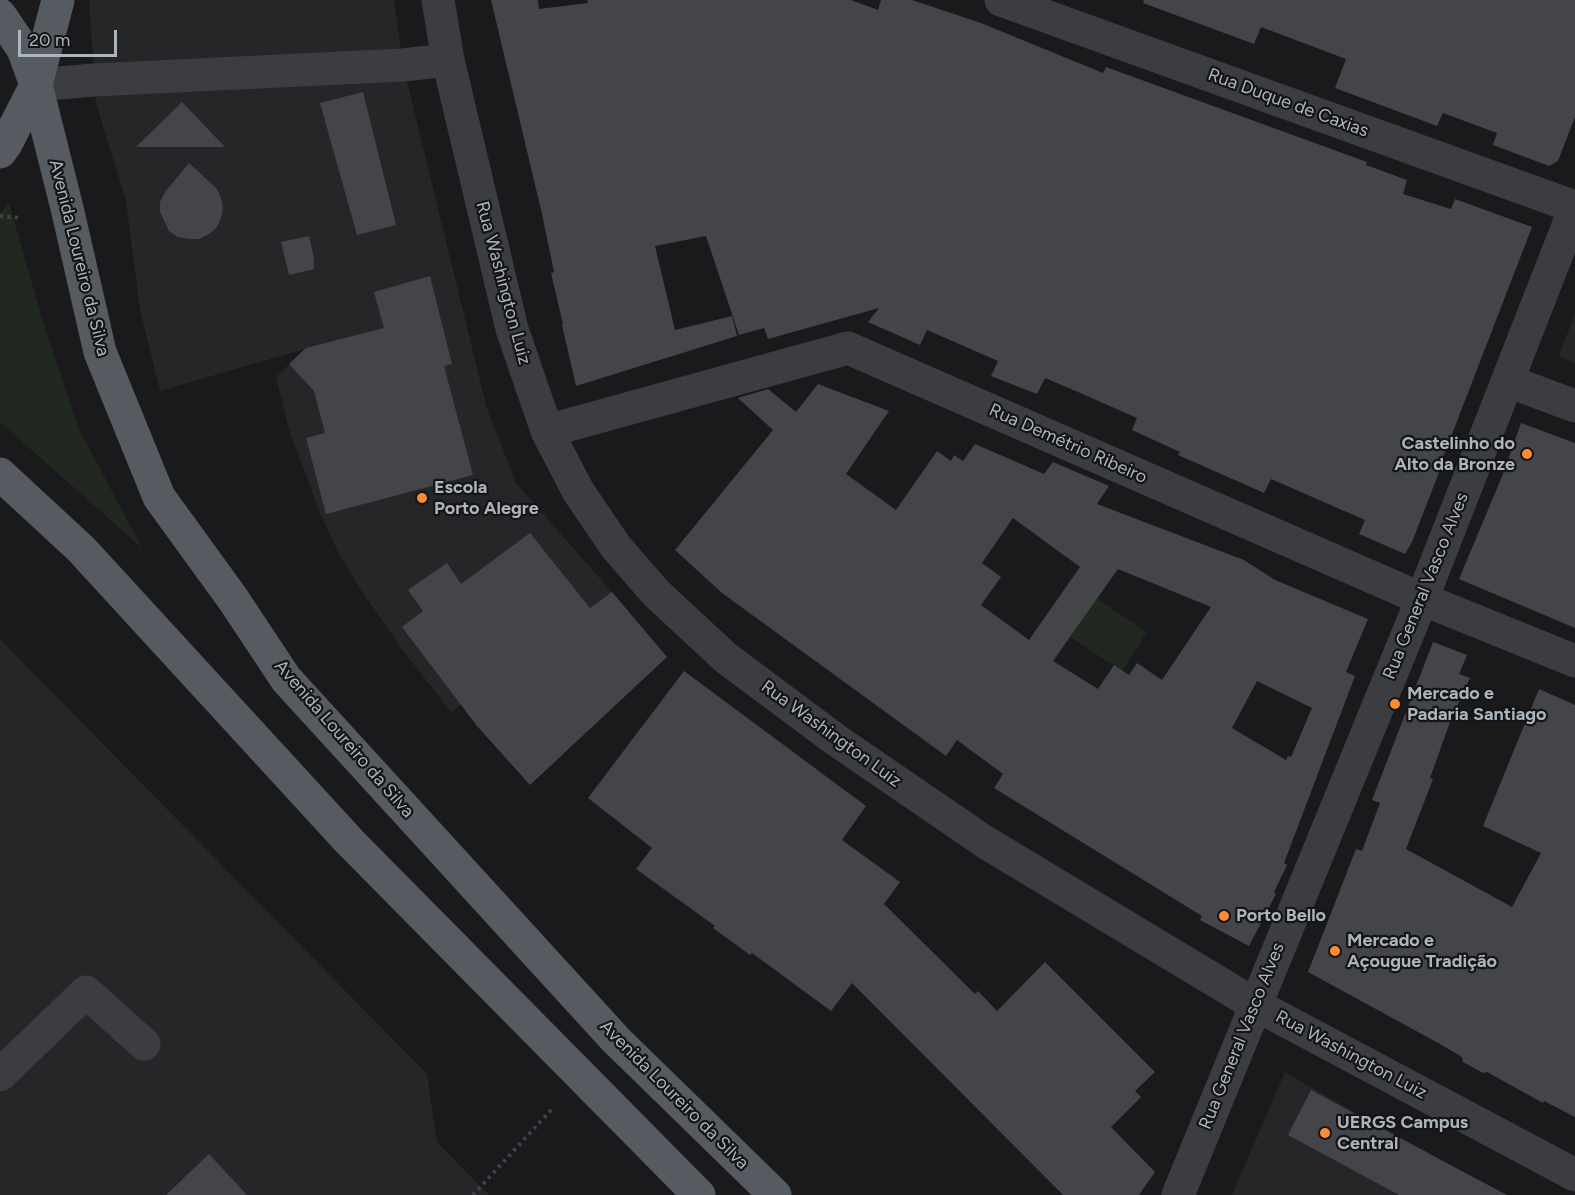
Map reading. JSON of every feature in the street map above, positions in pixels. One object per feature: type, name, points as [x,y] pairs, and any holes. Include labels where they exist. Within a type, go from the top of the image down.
[{"type":"main road","points":[[0,152],[36,85],[58,0]]},
{"type":"main road","name":"Avenida Loureiro da Silva","points":[[0,15],[23,49],[36,85],[100,352],[159,497],[233,599],[286,679],[615,1040],[775,1195]]},
{"type":"main road","points":[[0,474],[81,549],[350,842],[699,1195]]},
{"type":"street","name":"Rua Washington Luiz","points":[[438,0],[448,60],[512,329],[547,431],[578,491],[616,547],[656,593],[726,658],[836,740],[985,842],[1254,1004],[1575,1175]]},
{"type":"street","name":"Rua Duque de Caxias","points":[[1001,0],[1575,208]]},
{"type":"street","points":[[36,85],[94,80],[403,65],[448,60]]},
{"type":"street","name":"Rua General Vasco Alves","points":[[1178,1195],[1254,1004],[1422,599],[1575,208]]},
{"type":"street","name":"Rua Demétrio Ribeiro","points":[[547,431],[848,348],[1422,599],[1575,661]]},
{"type":"street","points":[[1508,381],[1575,406]]},
{"type":"street","points":[[0,1075],[86,992],[144,1044]]},
{"type":"path","points":[[0,216],[22,218]]},
{"type":"path","points":[[473,1195],[552,1109]]},
{"type":"shaded area","points":[[89,0],[394,0],[403,65],[487,409],[516,483],[612,592],[451,712],[405,653],[360,589],[338,552],[320,513],[289,430],[276,377],[305,349],[160,391],[140,310],[126,201],[96,103]]},
{"type":"shaded area","points":[[9,203],[43,322],[79,429],[142,548],[0,422],[0,213]]},
{"type":"shaded area","points":[[1575,313],[1575,363],[1559,356]]},
{"type":"shaded area","points":[[1097,599],[1147,632],[1122,671],[1070,637]]},
{"type":"shaded area","points":[[0,639],[427,1074],[437,1142],[489,1195],[0,1195]]},
{"type":"shaded area","name":"UERGS Campus Central","points":[[1285,1072],[1496,1195],[1232,1195]]},
{"type":"building","points":[[491,0],[538,0],[539,9],[588,3],[587,0],[851,0],[878,10],[881,0],[912,0],[981,23],[1103,73],[1106,67],[1367,162],[1366,165],[1407,180],[1403,194],[1451,209],[1455,199],[1532,227],[1438,470],[1440,470],[1412,542],[1405,554],[1359,534],[1365,520],[1271,479],[1264,493],[1178,455],[1180,452],[1132,430],[1137,418],[1078,392],[1045,378],[1037,394],[991,376],[998,361],[927,330],[920,345],[868,322],[879,308],[768,339],[764,328],[739,335],[706,236],[655,246],[675,330],[732,316],[737,336],[576,386],[551,273],[554,272],[542,214]]},
{"type":"building","points":[[1144,0],[1575,0],[1575,117],[1558,161],[1549,166],[1493,145],[1497,133],[1443,113],[1437,126],[1335,88],[1346,59],[1261,27],[1254,44],[1143,3]]},
{"type":"building","points":[[363,92],[396,225],[357,235],[320,103]]},
{"type":"building","points":[[182,102],[225,147],[136,147]]},
{"type":"building","points":[[189,163],[217,189],[223,208],[217,227],[199,239],[178,237],[169,231],[160,212],[160,202],[165,192]]},
{"type":"building","points":[[309,236],[314,269],[289,275],[281,242]]},
{"type":"building","points":[[430,276],[452,364],[444,366],[473,475],[326,514],[306,438],[325,433],[314,391],[289,364],[306,348],[384,328],[374,292]]},
{"type":"building","points":[[818,384],[889,411],[846,474],[896,510],[937,451],[951,461],[954,455],[963,461],[975,444],[1044,474],[1053,462],[1109,486],[1097,504],[1244,560],[1275,580],[1368,619],[1346,672],[1355,676],[1284,863],[1287,865],[1274,892],[1276,894],[1249,946],[1200,920],[1202,916],[994,788],[1003,774],[957,740],[946,756],[722,593],[675,550],[773,430],[738,398],[768,389],[796,412]],"holes":[[[1013,518],[1080,567],[1029,640],[981,605],[1001,577],[982,563]],[[1118,569],[1211,607],[1162,680],[1137,663],[1129,675],[1114,665],[1098,689],[1053,661]],[[1257,681],[1312,708],[1291,757],[1288,756],[1286,760],[1232,728]]]},
{"type":"building","points":[[1521,423],[1575,443],[1575,628],[1459,579],[1503,474]]},
{"type":"building","points":[[530,533],[590,608],[612,592],[667,657],[530,785],[477,726],[402,627],[423,611],[408,590],[447,563],[461,584]]},
{"type":"building","points":[[1433,642],[1467,655],[1459,674],[1470,678],[1450,722],[1430,778],[1433,779],[1406,849],[1512,907],[1541,853],[1483,826],[1539,689],[1575,705],[1575,1117],[1544,1101],[1543,1103],[1487,1072],[1483,1073],[1463,1062],[1462,1057],[1440,1044],[1308,972],[1356,849],[1362,851],[1380,803],[1372,800]]},
{"type":"building","points":[[684,671],[866,806],[842,840],[900,882],[884,904],[975,994],[978,991],[997,1011],[1045,962],[1155,1072],[1135,1091],[1141,1097],[1111,1127],[1155,1172],[1139,1195],[1063,1195],[852,983],[831,1011],[752,953],[750,955],[713,928],[715,926],[636,869],[652,848],[588,798]]},
{"type":"building","points":[[1311,1090],[1507,1195],[1399,1195],[1288,1135]]},
{"type":"building","points":[[209,1154],[247,1195],[166,1195]]},
{"type":"place","name":"Castelinho do Alto da Bronze","points":[[1527,454]]},
{"type":"place","name":"Escola Porto Alegre","points":[[422,498]]},
{"type":"place","name":"Mercado e Padaria Santiago","points":[[1395,704]]},
{"type":"place","name":"Porto Bello","points":[[1224,916]]},
{"type":"place","name":"Mercado e Açougue Tradição","points":[[1335,951]]},
{"type":"place","name":"UERGS Campus Central","points":[[1325,1133]]}]
